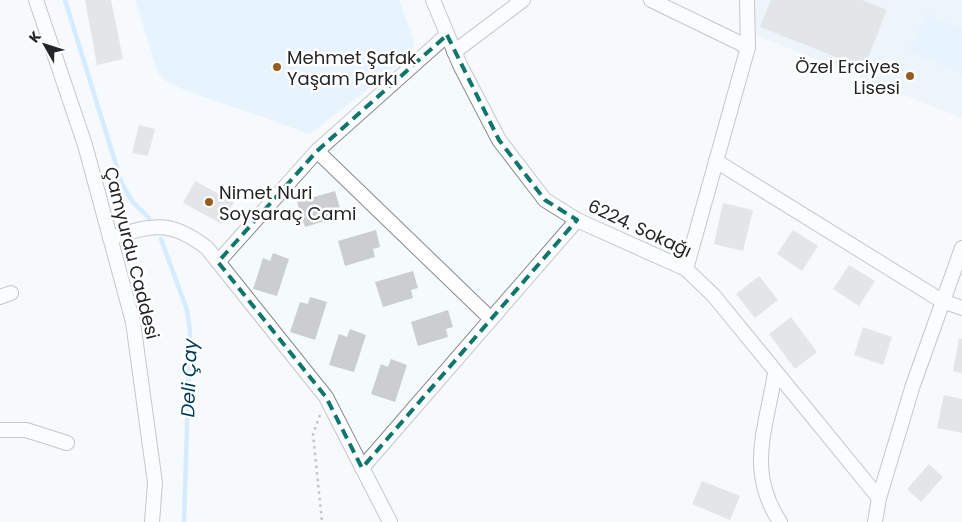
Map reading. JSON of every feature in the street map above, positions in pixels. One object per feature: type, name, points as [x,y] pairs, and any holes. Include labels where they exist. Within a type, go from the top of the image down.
[{"type":"street","name":"Çamyurdu Caddesi","points":[[36,0],[85,146],[133,322],[155,484],[152,522]]},
{"type":"street","name":"6224. Sokağı","points":[[433,0],[454,52],[499,140],[545,200],[576,220],[686,268],[714,296],[879,498]]},
{"type":"street","points":[[454,52],[523,0]]},
{"type":"street","points":[[651,0],[748,47]]},
{"type":"street","points":[[686,268],[748,47],[747,0]]},
{"type":"street","points":[[218,262],[317,151],[447,35]]},
{"type":"street","points":[[317,151],[491,319]]},
{"type":"street","points":[[716,160],[942,301],[962,308]]},
{"type":"street","points":[[362,468],[576,220]]},
{"type":"street","points":[[110,238],[146,227],[168,227],[189,234],[207,248],[326,396],[390,522]]},
{"type":"street","points":[[875,522],[879,498],[913,385],[962,248]]},
{"type":"street","points":[[775,373],[760,450],[760,469],[769,505],[780,522]]},
{"type":"street","points":[[0,430],[26,430],[67,443]]},
{"type":"path","points":[[322,522],[313,434],[326,396]]},
{"type":"highlighted area","points":[[447,35],[499,140],[545,200],[577,220],[362,468],[326,397],[218,262],[317,151]]},
{"type":"shaded area","name":"Mehmet Şafak Yaşam Parkı","points":[[135,0],[399,0],[414,41],[411,54],[404,61],[310,134],[182,89],[166,81],[158,73]]},
{"type":"shaded area","name":"Özel Erciyes Lisesi","points":[[753,0],[962,0],[962,118],[753,34]]},
{"type":"shaded area","points":[[926,13],[962,29],[962,74],[909,51]]},
{"type":"building","points":[[85,0],[111,0],[123,59],[97,65]]},
{"type":"building","points":[[771,0],[862,0],[887,10],[864,68],[760,27]]},
{"type":"building","points":[[139,125],[155,129],[148,156],[132,153]]},
{"type":"building","name":"Nimet Nuri Soysaraç Cami","points":[[195,181],[234,202],[222,224],[183,203]]},
{"type":"building","points":[[335,191],[340,208],[333,210],[335,218],[305,227],[297,202]]},
{"type":"building","points":[[723,203],[753,210],[743,251],[714,244]]},
{"type":"building","points":[[376,230],[380,247],[373,249],[375,257],[345,266],[338,241]]},
{"type":"building","points":[[793,230],[818,246],[802,271],[777,254]]},
{"type":"building","points":[[273,253],[289,259],[277,296],[253,289],[263,258],[270,261]]},
{"type":"building","points":[[849,265],[875,281],[859,306],[833,289]]},
{"type":"building","points":[[413,271],[418,288],[411,290],[413,298],[383,307],[375,282]]},
{"type":"building","points":[[759,276],[778,300],[755,318],[736,294]]},
{"type":"building","points":[[310,297],[327,302],[315,340],[290,332],[300,302],[308,304]]},
{"type":"building","points":[[448,310],[453,327],[446,329],[448,337],[418,346],[411,322]]},
{"type":"building","points":[[791,317],[817,352],[795,369],[769,334]]},
{"type":"building","points":[[863,327],[892,337],[883,365],[854,355]]},
{"type":"building","points":[[350,329],[366,335],[354,372],[329,365],[339,334],[347,337]]},
{"type":"building","points":[[959,338],[962,339],[962,373],[953,371]]},
{"type":"building","points":[[391,359],[407,365],[395,402],[371,394],[381,364],[388,367]]},
{"type":"building","points":[[944,395],[962,399],[962,433],[937,428]]},
{"type":"building","points":[[929,464],[943,477],[921,502],[907,489]]},
{"type":"building","points":[[702,481],[740,496],[730,520],[692,504]]},
{"type":"waterway","name":"Deli Çay","points":[[65,0],[122,184],[132,201],[149,218]]},
{"type":"waterway","name":"Deli Çay","points":[[161,239],[187,310],[190,331],[184,522]]},
{"type":"place","name":"Mehmet Şafak Yaşam Parkı","points":[[277,67]]},
{"type":"place","name":"Özel Erciyes Lisesi","points":[[910,76]]},
{"type":"place","name":"Nimet Nuri Soysaraç Cami","points":[[209,202]]}]
